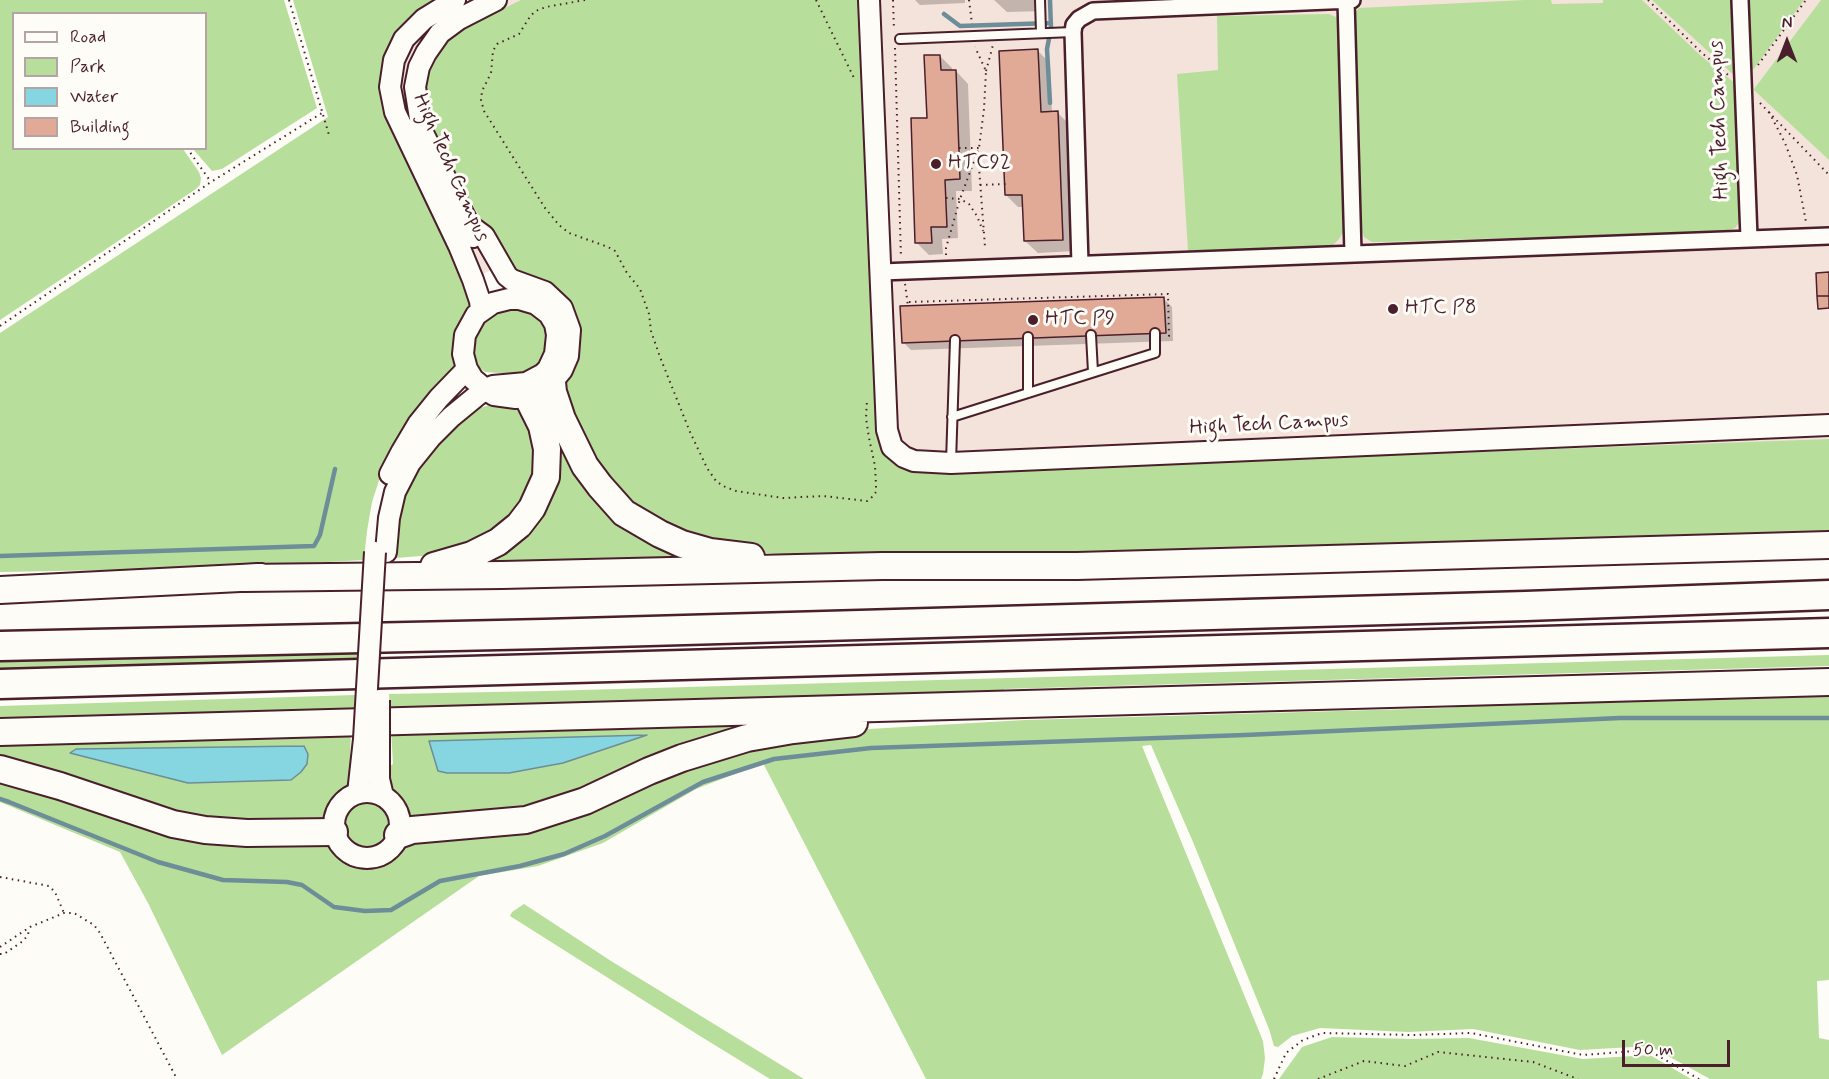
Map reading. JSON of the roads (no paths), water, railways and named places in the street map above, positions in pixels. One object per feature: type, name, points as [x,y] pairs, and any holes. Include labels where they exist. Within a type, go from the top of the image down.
[{"type":"highway","points":[[550,375],[562,419],[585,466],[624,513],[640,524],[682,544],[711,552],[754,557],[868,559],[882,566]]},
{"type":"highway","points":[[0,590],[414,570],[446,564],[472,555],[498,542],[526,517],[546,477],[548,449],[546,437],[527,396]]},
{"type":"highway","points":[[244,578],[882,566],[1077,566],[1829,545]]},
{"type":"highway","points":[[0,646],[1526,606],[1829,595]]},
{"type":"highway","points":[[0,684],[1829,633]]},
{"type":"highway","points":[[0,732],[1829,681]]},
{"type":"highway","points":[[398,835],[412,830],[526,820],[585,801],[682,758],[747,738],[850,723],[896,721],[994,704]]},
{"type":"highway","points":[[0,769],[60,786],[172,824],[205,830],[247,833],[334,832]]},
{"type":"street","name":"High Tech Campus","points":[[455,0],[424,18],[404,39],[394,60],[390,87],[395,112],[459,246],[477,290],[481,310]]},
{"type":"street","name":"High Tech Campus","points":[[496,0],[459,18],[440,33],[426,52],[419,68],[415,87],[422,131],[469,225],[474,240],[500,286],[514,291]]},
{"type":"street","name":"High Tech Campus","points":[[869,0],[889,438],[892,447],[904,457],[914,461],[951,463],[1829,424]]},
{"type":"street","points":[[1346,0],[1353,253]]},
{"type":"street","points":[[1080,264],[1073,32],[1074,25],[1079,18],[1094,11],[1209,3],[1352,0]]},
{"type":"street","name":"High Tech Campus","points":[[1740,0],[1749,238]]},
{"type":"street","points":[[881,272],[1829,236]]},
{"type":"street","points":[[380,552],[391,507],[403,474],[410,463],[452,417],[486,390],[497,384],[516,384],[561,370],[568,356],[570,330],[568,320],[562,308],[545,292],[514,291],[481,310],[472,320],[465,335],[463,354],[467,369],[473,379],[486,390],[504,397],[516,398],[527,396],[544,388],[550,375]]},
{"type":"street","points":[[358,793],[371,739],[380,552],[377,517],[380,504],[390,474],[418,424],[467,369]]},
{"type":"street","points":[[371,739],[382,796]]},
{"type":"street","points":[[366,792],[382,796],[393,804],[396,810],[400,822],[398,835],[392,847],[381,855],[369,858],[355,856],[349,854],[339,844],[334,832],[334,818],[340,805],[351,796],[366,792]]},
{"type":"lane","points":[[1040,0],[1041,32]]},
{"type":"lane","points":[[900,39],[1073,32]]},
{"type":"lane","points":[[952,417],[1155,353],[1155,333]]},
{"type":"lane","points":[[1091,335],[1093,372]]},
{"type":"lane","points":[[1028,338],[1028,393]]},
{"type":"lane","points":[[951,463],[955,340]]},
{"type":"water","points":[[647,735],[563,763],[509,773],[438,771],[429,741]]},
{"type":"water","points":[[304,746],[308,754],[307,764],[291,780],[188,783],[70,753],[76,749]]},
{"type":"waterway","points":[[1050,0],[1051,28],[1047,49],[1050,103]]},
{"type":"waterway","points":[[944,14],[960,26],[1051,23]]},
{"type":"waterway","points":[[0,556],[314,546],[320,535],[335,469]]},
{"type":"waterway","points":[[0,799],[158,862],[223,880],[287,882],[302,885],[334,907],[365,911],[391,910],[440,881],[520,866],[564,854],[605,836],[703,782],[774,759],[871,748],[1245,735],[1620,718],[1829,718]]},
{"type":"place","name":"HTC92","points":[[936,164]]},
{"type":"place","name":"HTC P8","points":[[1393,309]]},
{"type":"place","name":"HTC P9","points":[[1033,320]]}]
